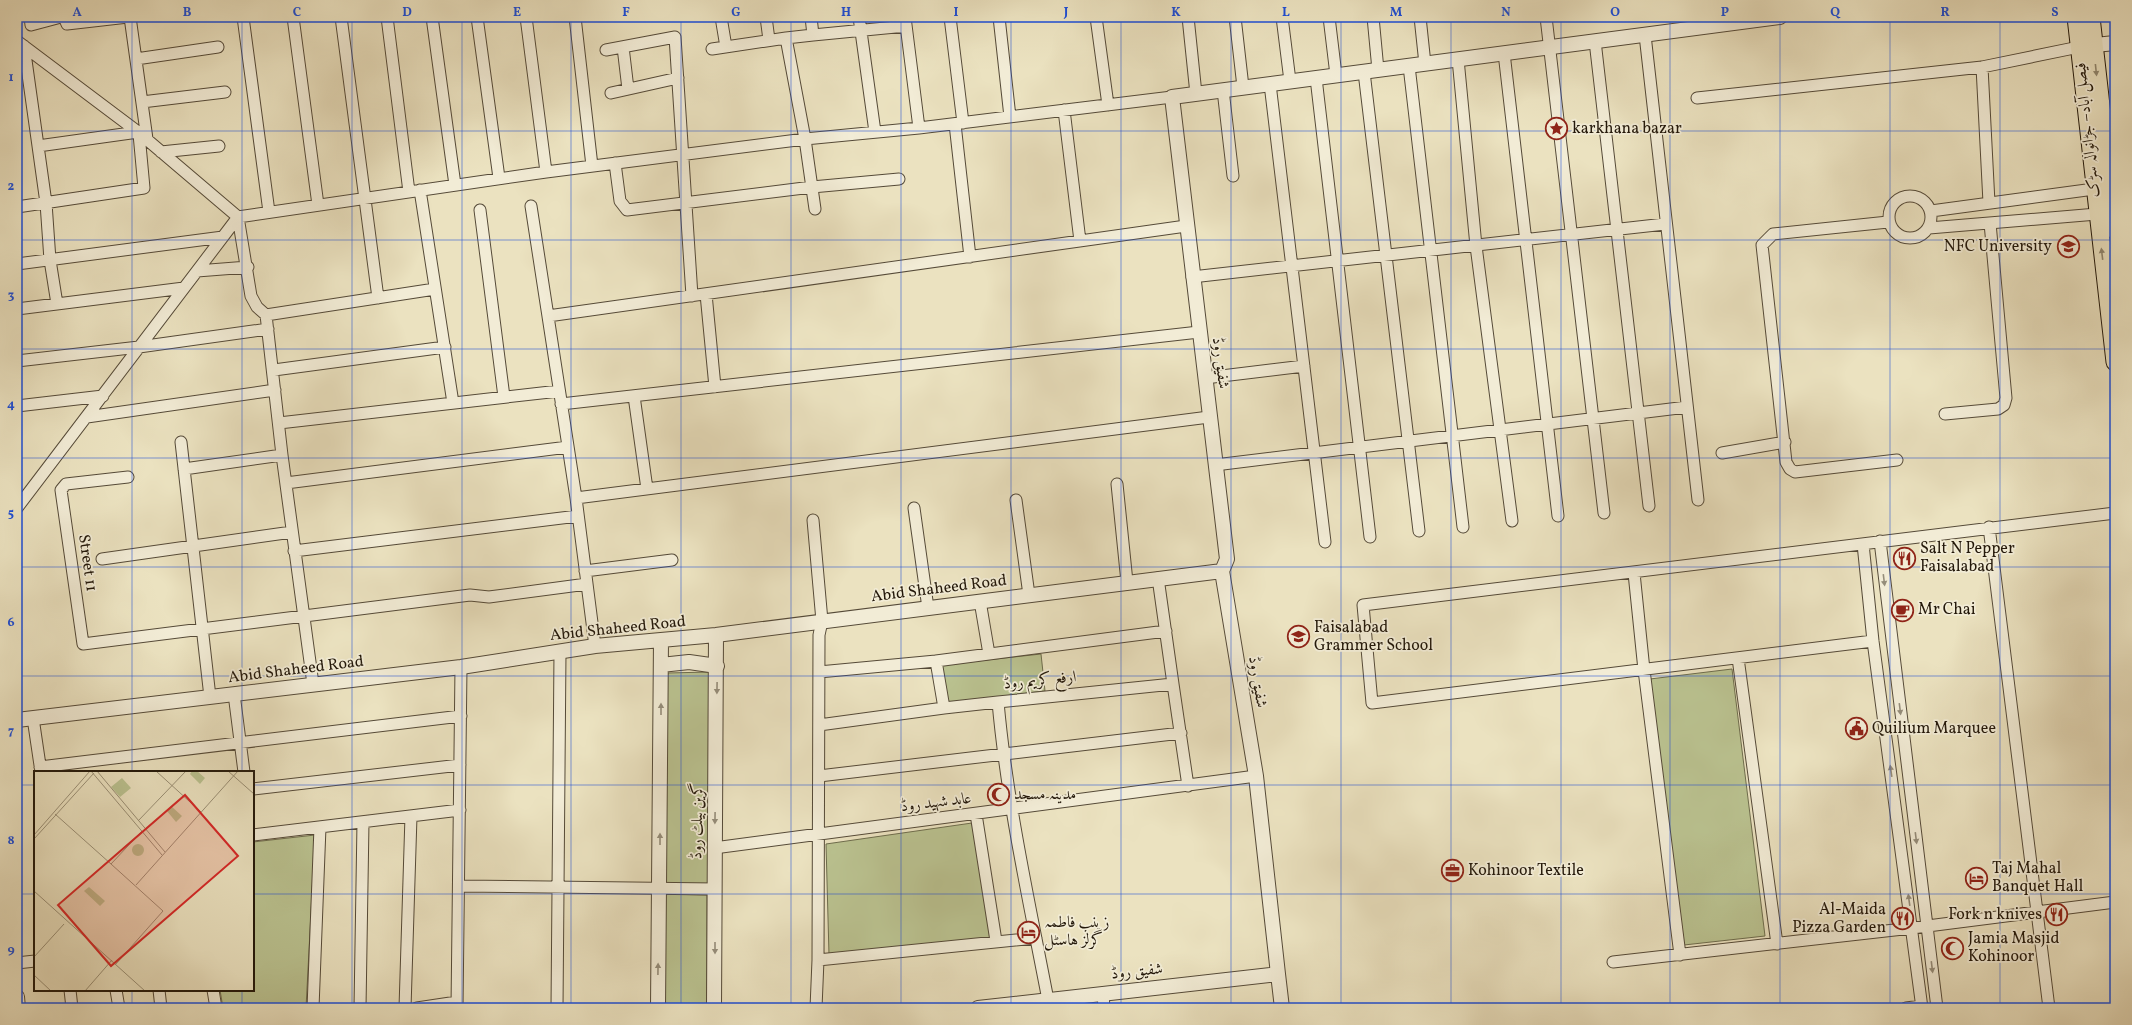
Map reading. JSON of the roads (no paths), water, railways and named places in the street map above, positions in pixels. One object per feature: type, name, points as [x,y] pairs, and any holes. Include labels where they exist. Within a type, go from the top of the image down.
[{"type":"main road","name":"فیصل آباد– جڑانوالہ سڑک","points":[[2076,17],[2086,46],[2110,148],[2115,230]]},
{"type":"main road","name":"فیصل آباد– جڑانوالہ سڑک","points":[[2091,17],[2086,46],[2094,189],[2115,362]]},
{"type":"street","points":[[30,17],[31,25],[61,17]]},
{"type":"street","points":[[17,207],[144,188],[141,135],[142,102],[129,17],[67,24],[64,17]]},
{"type":"street","points":[[243,17],[269,212]]},
{"type":"street","points":[[293,17],[318,205]]},
{"type":"street","points":[[341,17],[378,298]]},
{"type":"street","points":[[387,17],[415,191],[435,289],[453,403]]},
{"type":"street","points":[[432,17],[455,185]]},
{"type":"street","points":[[477,17],[499,178]]},
{"type":"street","points":[[526,17],[546,172]]},
{"type":"street","points":[[575,17],[592,166]]},
{"type":"street","points":[[721,17],[726,47]]},
{"type":"street","points":[[766,17],[769,40]]},
{"type":"street","points":[[811,17],[813,35]]},
{"type":"street","points":[[859,17],[875,132]]},
{"type":"street","points":[[950,17],[970,257]]},
{"type":"street","points":[[998,17],[1010,117]]},
{"type":"street","points":[[1096,17],[1108,105]]},
{"type":"street","points":[[1188,17],[1196,94]]},
{"type":"street","points":[[1235,17],[1243,88]]},
{"type":"street","points":[[1282,17],[1290,81]]},
{"type":"street","points":[[1329,17],[1336,75]]},
{"type":"street","points":[[1373,17],[1378,70]]},
{"type":"street","points":[[1420,17],[1425,64]]},
{"type":"street","points":[[1546,17],[1551,47],[1604,513]]},
{"type":"street","points":[[17,508],[238,217],[499,178],[684,154],[805,139],[919,128],[1196,94],[1780,17]]},
{"type":"street","points":[[712,49],[769,40],[861,31],[906,22],[919,128]]},
{"type":"street","points":[[1645,35],[1698,500]]},
{"type":"street","points":[[606,50],[676,37],[692,296]]},
{"type":"street","points":[[786,38],[805,139],[815,208]]},
{"type":"street","points":[[1595,41],[1649,506]]},
{"type":"street","points":[[1697,98],[1982,67],[2086,46],[2115,43]]},
{"type":"street","points":[[20,44],[141,135],[238,217],[248,267],[251,296],[257,306],[266,315],[274,370],[282,455],[294,551],[305,616],[313,684]]},
{"type":"street","points":[[20,44],[38,146],[46,203],[50,260],[58,304]]},
{"type":"street","points":[[136,59],[218,47]]},
{"type":"street","points":[[622,47],[628,89]]},
{"type":"street","points":[[1504,53],[1558,516]]},
{"type":"street","points":[[1458,59],[1476,246],[1502,430],[1512,521]]},
{"type":"street","points":[[1409,66],[1463,527]]},
{"type":"street","points":[[1982,67],[1989,203]]},
{"type":"street","points":[[1364,72],[1419,531]]},
{"type":"street","points":[[610,93],[678,78]]},
{"type":"street","points":[[1316,78],[1370,537]]},
{"type":"street","points":[[1270,84],[1324,542]]},
{"type":"street","points":[[1223,90],[1233,176]]},
{"type":"street","points":[[142,102],[225,92]]},
{"type":"street","name":"شفیق روڈ","points":[[978,1008],[1278,974],[1256,776],[1222,571],[1227,559],[1192,278],[1172,97]]},
{"type":"street","points":[[1064,110],[1080,241]]},
{"type":"street","points":[[38,146],[141,135]]},
{"type":"street","points":[[161,152],[219,146]]},
{"type":"street","points":[[615,163],[620,201],[627,210],[812,187],[899,179]]},
{"type":"street","points":[[1931,211],[2094,189]]},
{"type":"street","points":[[1904,196],[1915,196],[1925,202],[1931,211],[1932,220],[1929,228],[1922,235],[1912,239],[1902,238],[1893,231],[1888,222],[1889,211],[1892,206],[1904,196]]},
{"type":"street","points":[[531,206],[576,498],[595,646]]},
{"type":"street","points":[[480,210],[504,397]]},
{"type":"street","points":[[1929,228],[2097,214]]},
{"type":"street","points":[[1888,222],[1774,234],[1762,245],[1785,442],[1786,462],[1790,469],[1795,472],[1897,460]]},
{"type":"street","points":[[1945,414],[1998,409],[2004,406],[2006,398],[1990,223]]},
{"type":"street","points":[[1192,278],[1666,224]]},
{"type":"street","points":[[548,316],[1186,226]]},
{"type":"street","points":[[17,264],[223,237]]},
{"type":"street","points":[[197,271],[248,267]]},
{"type":"street","points":[[17,310],[184,288]]},
{"type":"street","points":[[266,315],[435,289]]},
{"type":"street","points":[[706,294],[715,386]]},
{"type":"street","points":[[17,361],[139,347],[268,329]]},
{"type":"street","points":[[561,404],[1199,332]]},
{"type":"street","points":[[274,370],[444,347]]},
{"type":"street","points":[[1205,378],[1304,366]]},
{"type":"street","points":[[87,417],[275,390]]},
{"type":"street","points":[[279,423],[559,391]]},
{"type":"street","points":[[17,406],[103,396]]},
{"type":"street","points":[[634,396],[647,488]]},
{"type":"street","points":[[1215,466],[1687,407]]},
{"type":"street","points":[[576,498],[1209,417]]},
{"type":"street","points":[[181,442],[210,698]]},
{"type":"street","points":[[1722,453],[1785,442]]},
{"type":"street","points":[[286,483],[568,447]]},
{"type":"street","points":[[184,469],[282,455]]},
{"type":"street","name":"Street 11","points":[[128,477],[66,484],[61,490],[83,644],[202,629]]},
{"type":"street","points":[[1117,484],[1127,582]]},
{"type":"street","points":[[1016,500],[1028,595]]},
{"type":"street","points":[[914,508],[928,608]]},
{"type":"street","points":[[1873,641],[1372,703],[1363,605],[2115,513]]},
{"type":"street","points":[[294,551],[578,516]]},
{"type":"street","points":[[813,520],[822,621],[819,635],[818,960],[816,1008]]},
{"type":"street","points":[[1989,528],[2049,1008]]},
{"type":"street","points":[[102,559],[292,532]]},
{"type":"street","points":[[1880,542],[1937,1008]]},
{"type":"street","points":[[1863,544],[1873,641],[1922,1007],[1906,1008]]},
{"type":"street","points":[[585,571],[672,560]]},
{"type":"street","name":"Abid Shaheed Road","points":[[17,720],[461,667],[595,646],[716,635],[1222,571]]},
{"type":"street","points":[[1634,573],[1644,670],[1680,955]]},
{"type":"street","points":[[1158,578],[1188,786]]},
{"type":"street","points":[[202,629],[470,595],[489,597],[587,584]]},
{"type":"street","points":[[980,601],[989,654]]},
{"type":"street","points":[[819,672],[936,661],[1166,630]]},
{"type":"street","name":"گرین بیلٹ روڈ","points":[[714,1008],[716,635]]},
{"type":"street","points":[[658,1008],[661,640]]},
{"type":"street","points":[[557,1008],[560,652]]},
{"type":"street","points":[[1738,658],[1777,944]]},
{"type":"street","points":[[936,661],[944,708]]},
{"type":"street","points":[[661,665],[689,662],[717,666]]},
{"type":"street","points":[[417,1008],[457,1005],[461,667]]},
{"type":"street","name":"ارفع کریم روڈ","points":[[1048,1000],[1011,810],[1003,755],[998,702],[1174,684]]},
{"type":"street","points":[[234,694],[244,771]]},
{"type":"street","points":[[819,725],[998,702]]},
{"type":"street","points":[[33,718],[41,769],[461,716]]},
{"type":"street","points":[[819,776],[1181,733]]},
{"type":"street","points":[[254,789],[460,765]]},
{"type":"street","name":"عابد شہید روڈ","points":[[714,848],[819,833],[1011,810],[1256,776]]},
{"type":"street","points":[[254,835],[460,810]]},
{"type":"street","points":[[976,814],[996,941]]},
{"type":"street","points":[[405,1008],[411,816]]},
{"type":"street","points":[[360,1008],[363,822]]},
{"type":"street","points":[[313,1008],[320,827]]},
{"type":"street","points":[[459,886],[715,890]]},
{"type":"street","points":[[1613,962],[1927,927],[2037,911],[2115,902]]},
{"type":"street","points":[[818,960],[1036,938]]},
{"type":"street","points":[[17,963],[34,961]]},
{"type":"street","points":[[1278,974],[1282,1008]]},
{"type":"street","points":[[70,991],[72,1008]]},
{"type":"street","points":[[116,991],[119,1008]]},
{"type":"street","points":[[159,991],[161,1008]]},
{"type":"street","points":[[213,991],[216,1008]]},
{"type":"street","points":[[1103,993],[1104,1008]]},
{"type":"street","points":[[17,996],[18,1008]]},
{"type":"place","name":"karkhana bazar","points":[[1557,129]]},
{"type":"place","name":"NFC University","points":[[2068,247]]},
{"type":"place","name":"Salt N Pepper Faisalabad","points":[[1905,558]]},
{"type":"place","name":"Mr Chai","points":[[1903,610]]},
{"type":"place","name":"Faisalabad Grammer School","points":[[1298,637]]},
{"type":"place","name":"Quilium Marquee","points":[[1857,729]]},
{"type":"place","name":"مدینہ مسجد","points":[[998,795]]},
{"type":"place","name":"Kohinoor Textile","points":[[1453,871]]},
{"type":"place","name":"Taj Mahal Banquet Hall","points":[[1977,878]]},
{"type":"place","name":"Fork n knives","points":[[2057,915]]},
{"type":"place","name":"Al-Maida Pizza Garden","points":[[1902,919]]},
{"type":"place","name":"زینب فاطمہ گرلز ہاسٹل","points":[[1028,932]]},
{"type":"place","name":"Jamia Masjid Kohinoor","points":[[1952,948]]}]
